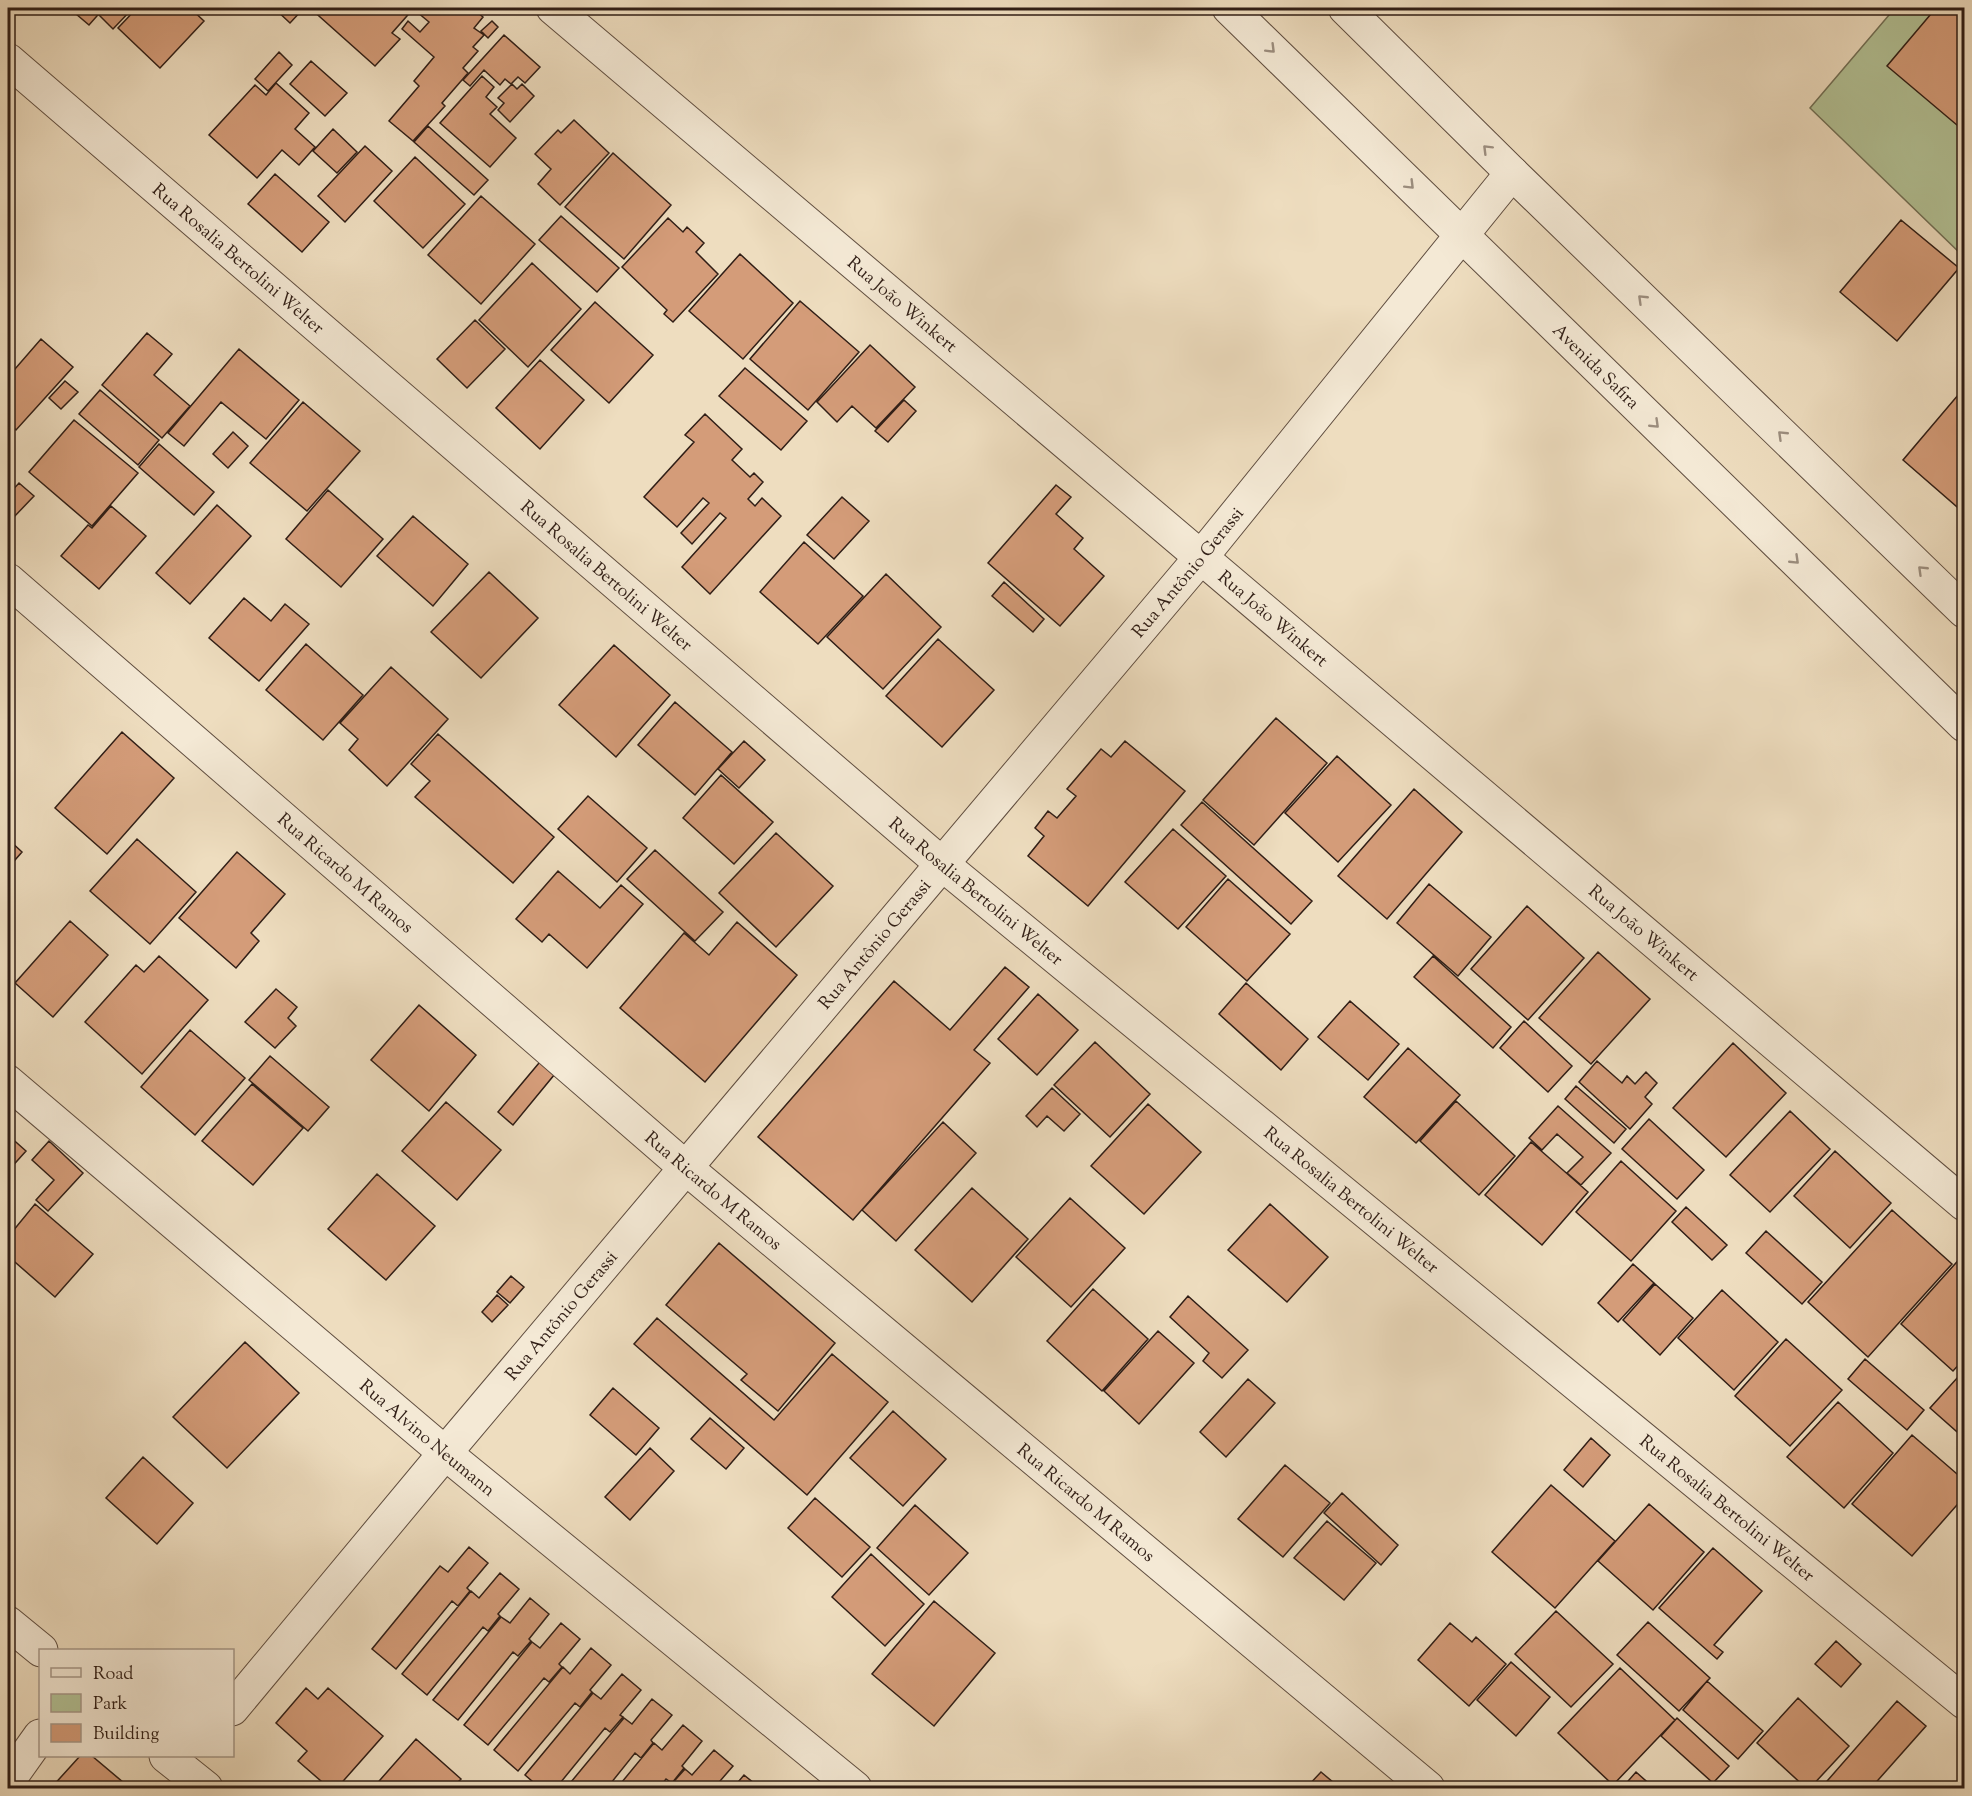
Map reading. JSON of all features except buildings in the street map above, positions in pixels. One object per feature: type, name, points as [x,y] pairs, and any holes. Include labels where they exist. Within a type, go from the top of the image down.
[{"type":"street","name":"Rua João Winkert","points":[[553,8],[1203,556],[1965,1204]]},
{"type":"street","name":"Avenida Safira","points":[[1230,8],[1965,725]]},
{"type":"street","points":[[1345,8],[1512,173],[1965,611]]},
{"type":"street","name":"Rua Rosalia Bertolini Welter","points":[[8,60],[942,864],[1965,1702]]},
{"type":"street","name":"Rua Antônio Gerassi","points":[[234,1707],[445,1453],[1203,556],[1512,173]]},
{"type":"street","name":"Rua Ricardo M Ramos","points":[[8,580],[686,1168],[1428,1788]]},
{"type":"street","name":"Rua Alvino Neumann","points":[[8,1082],[445,1453],[855,1788]]},
{"type":"street","points":[[8,1623],[40,1649]]},
{"type":"street","points":[[8,1781],[39,1737]]},
{"type":"green space","points":[[1895,8],[1964,8],[1964,257],[1810,108]]}]
